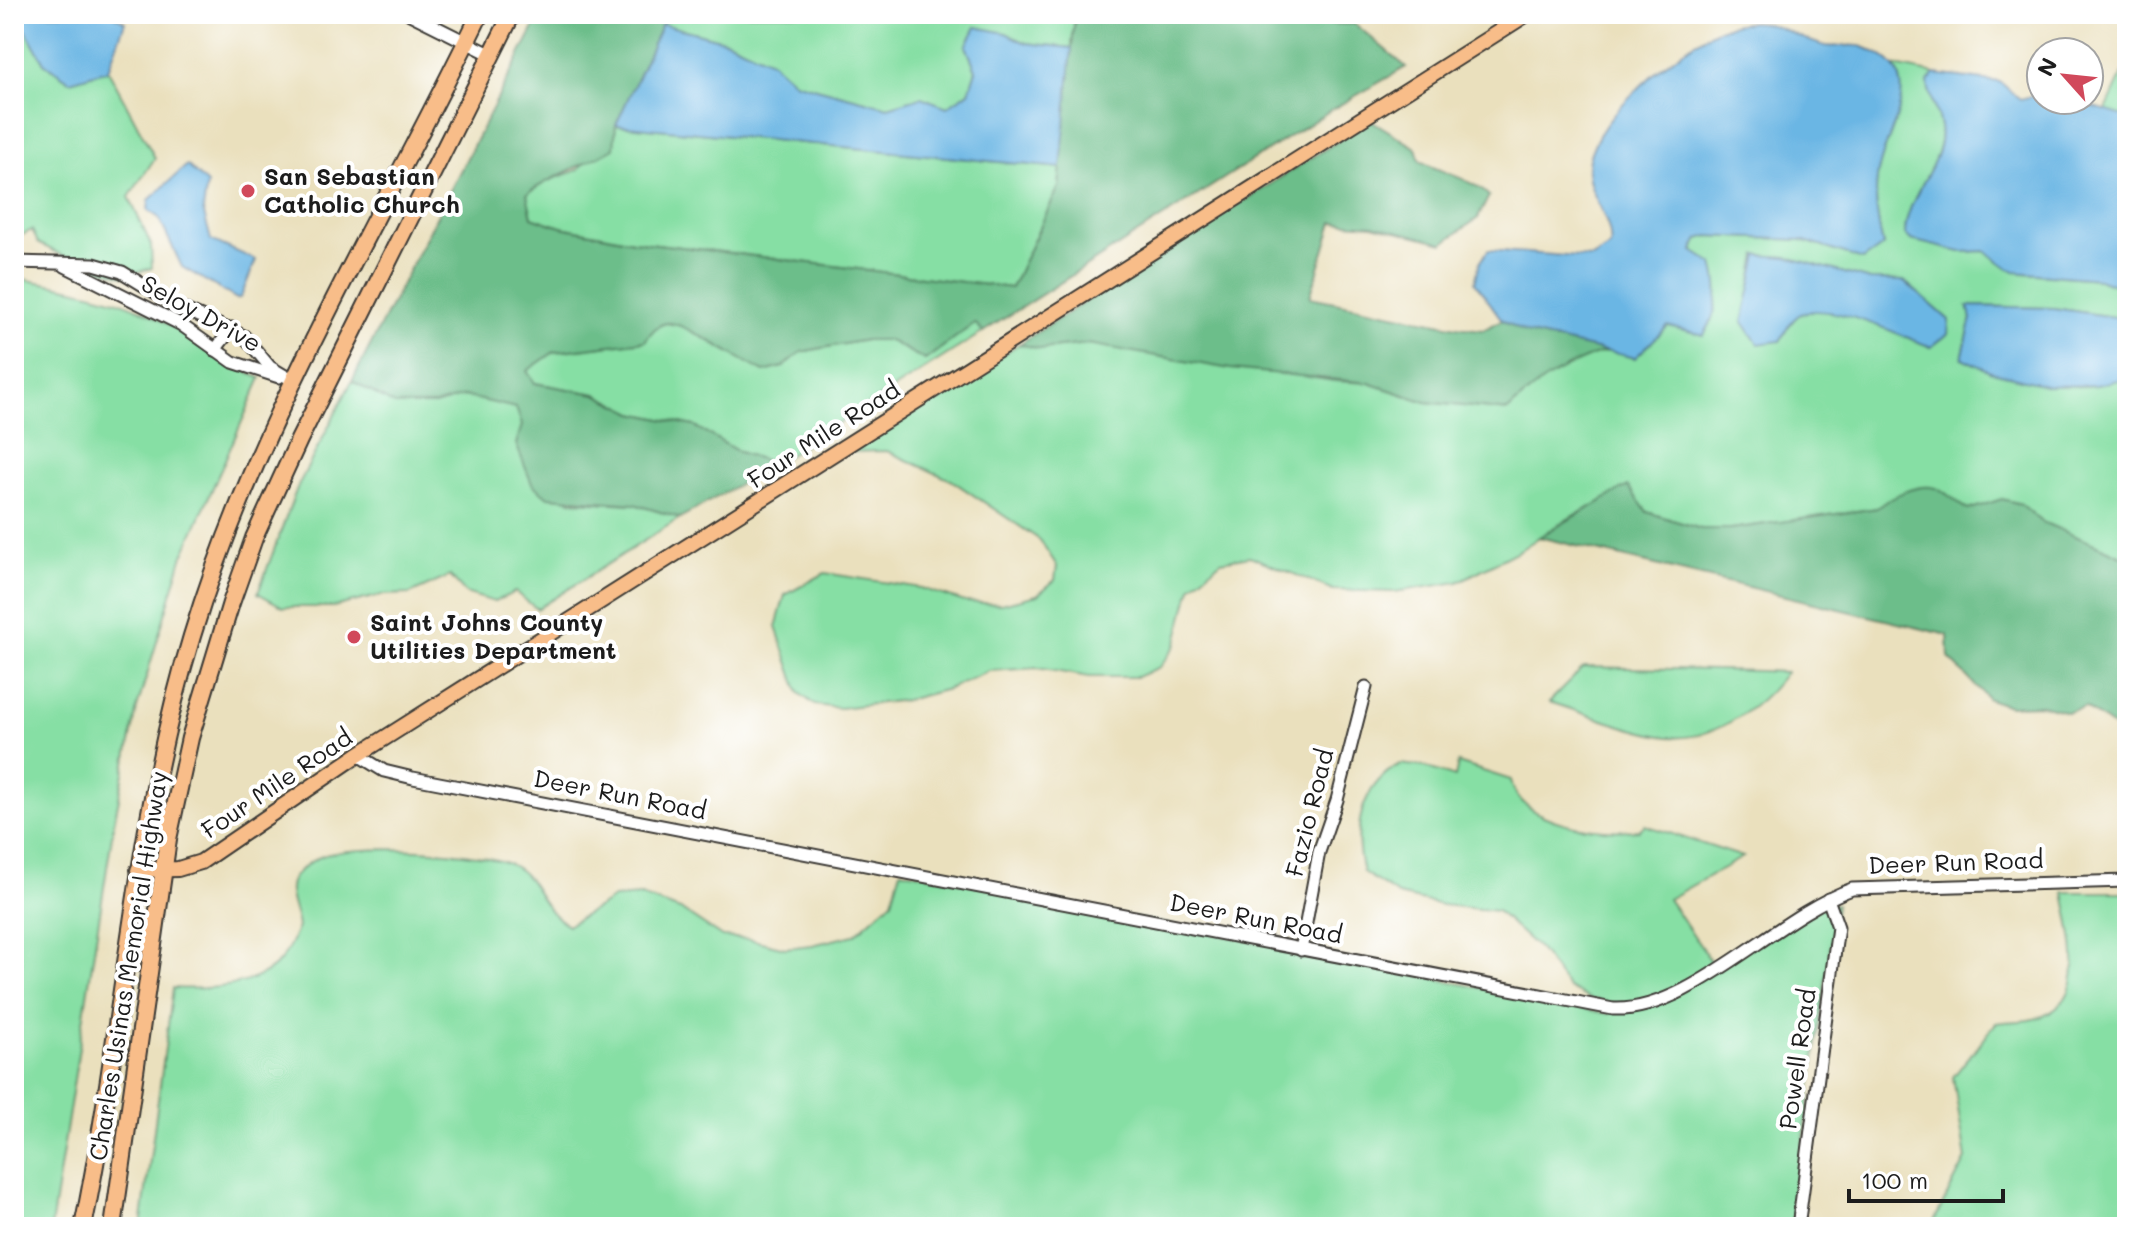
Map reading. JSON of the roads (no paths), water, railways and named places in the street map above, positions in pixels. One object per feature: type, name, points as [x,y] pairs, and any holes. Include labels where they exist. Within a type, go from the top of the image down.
[{"type":"highway","name":"Charles Usinas Memorial Highway","points":[[83,1227],[138,870],[169,713],[208,584],[237,509],[295,382],[480,14]]},
{"type":"highway","name":"Charles Usinas Memorial Highway","points":[[113,1227],[164,870],[190,738],[254,538],[299,440],[512,14]]},
{"type":"highway","points":[[254,538],[257,521],[308,401],[295,382]]},
{"type":"main road","name":"Four Mile Road","points":[[138,870],[189,867],[218,853],[358,755],[1527,14]]},
{"type":"street","points":[[410,14],[492,55]]},
{"type":"street","name":"Seloy Drive","points":[[14,262],[94,264],[122,272],[179,307],[232,328],[244,336],[270,367],[295,382]]},
{"type":"street","name":"Seloy Drive","points":[[61,263],[180,324],[233,362],[295,382]]},
{"type":"street","points":[[215,350],[232,328]]},
{"type":"street","name":"Fazio Road","points":[[1301,950],[1319,852],[1337,800],[1366,687]]},
{"type":"street","name":"Deer Run Road","points":[[358,755],[384,771],[413,778],[1301,950],[1626,1009],[1675,996],[1828,899],[1868,887],[2127,881]]},
{"type":"street","name":"Powell Road","points":[[1798,1227],[1838,927],[1828,899]]},
{"type":"water","points":[[17,14],[112,14],[125,22],[108,70],[70,81],[44,63]]},
{"type":"water","points":[[1751,22],[1771,25],[1826,46],[1863,47],[1885,58],[1897,72],[1902,87],[1900,104],[1881,160],[1876,187],[1883,246],[1863,260],[1802,240],[1708,236],[1699,239],[1693,251],[1713,264],[1717,283],[1715,309],[1704,335],[1668,326],[1635,358],[1527,333],[1502,320],[1475,282],[1480,262],[1488,250],[1592,258],[1610,247],[1609,229],[1588,172],[1591,153],[1601,133],[1635,91],[1678,55],[1719,29]]},
{"type":"water","points":[[662,24],[727,41],[771,61],[794,82],[888,107],[921,97],[947,107],[969,92],[976,70],[966,46],[976,27],[1006,33],[1026,43],[1072,48],[1061,168],[616,125]]},
{"type":"water","points":[[1935,74],[2000,82],[2020,99],[2025,98],[2025,116],[2105,116],[2105,110],[2127,117],[2127,290],[2099,279],[2014,272],[1985,251],[1961,252],[1911,240],[1905,234],[1910,210],[1940,142],[1940,126],[1928,82]]},
{"type":"water","points":[[187,165],[207,184],[203,210],[211,240],[256,260],[241,297],[237,299],[182,267],[159,218],[148,210],[149,200]]},
{"type":"water","points":[[1758,255],[1787,257],[1870,280],[1904,281],[1949,320],[1948,334],[1931,347],[1845,315],[1811,311],[1796,317],[1780,341],[1758,344],[1743,322]]},
{"type":"water","points":[[1967,306],[2054,308],[2127,319],[2127,378],[2096,385],[2049,386],[1992,372],[1962,358],[1972,318]]},
{"type":"place","name":"San Sebastian Catholic Church","points":[[248,191]]},
{"type":"place","name":"Saint Johns County Utilities Department","points":[[354,637]]}]
